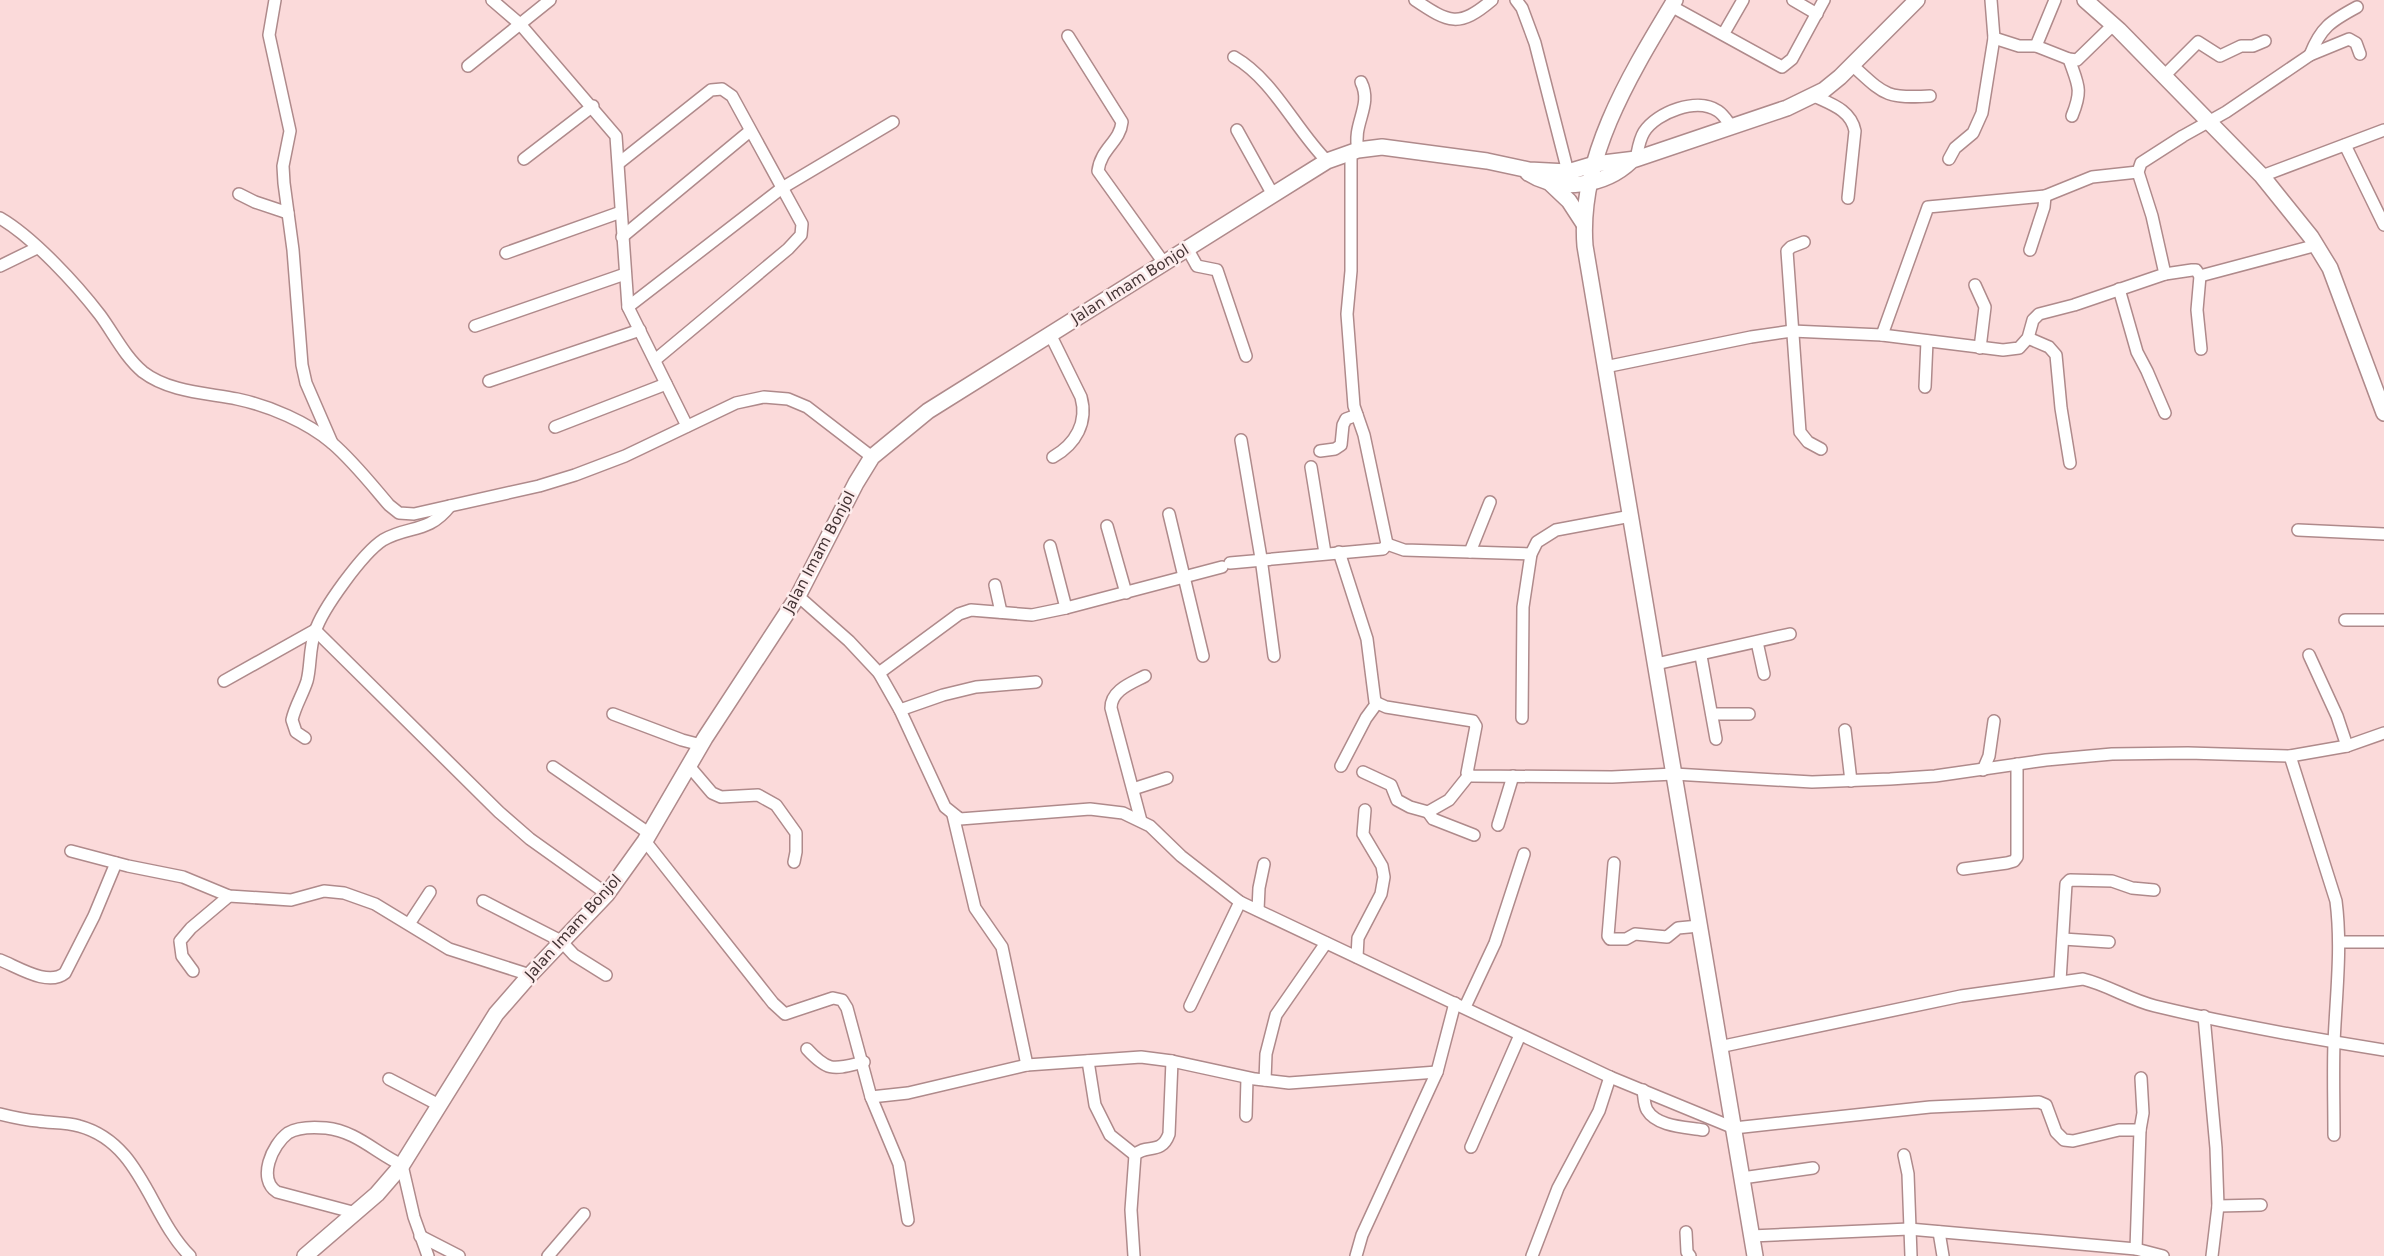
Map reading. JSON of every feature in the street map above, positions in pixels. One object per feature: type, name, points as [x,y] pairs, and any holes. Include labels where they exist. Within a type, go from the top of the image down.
[{"type":"main road","points":[[1590,183],[1619,171],[1634,159],[1788,108],[1814,96],[1833,84],[1917,0]]},
{"type":"main road","points":[[2085,0],[2113,25],[2262,176],[2317,245],[2330,268],[2384,413]]},
{"type":"main road","points":[[1673,3],[1618,104],[1595,164],[1584,224],[1718,1047],[1734,1128],[1755,1256]]},
{"type":"main road","name":"Jalan Imam Bonjol","points":[[305,1256],[377,1194],[402,1165],[479,1038],[530,975],[607,894],[647,837],[701,745],[798,596],[856,483],[872,457],[928,411],[1272,193],[1327,161],[1355,151],[1382,147],[1529,170],[1568,172],[1595,164],[1634,159]]},
{"type":"main road","name":"Jalan Imam Bonjol","points":[[1518,167],[1535,178],[1550,183],[1590,183]]},
{"type":"main road","points":[[1550,183],[1569,201],[1584,224]]},
{"type":"street","points":[[275,0],[269,35],[290,131],[283,166],[302,365],[311,396],[332,443]]},
{"type":"street","points":[[492,0],[520,24],[593,106],[616,136],[628,307],[687,426]]},
{"type":"street","points":[[505,0],[508,12]]},
{"type":"street","points":[[468,66],[550,0]]},
{"type":"street","points":[[1415,0],[1430,10],[1454,21],[1468,17],[1492,0]]},
{"type":"street","points":[[1516,0],[1522,8],[1535,43],[1568,172]]},
{"type":"street","points":[[1724,33],[1743,0]]},
{"type":"street","points":[[1793,0],[1817,14]]},
{"type":"street","points":[[1673,3],[1782,67],[1792,59],[1824,0]]},
{"type":"street","points":[[1950,159],[1955,148],[1973,133],[1979,122],[1994,38],[1991,0]]},
{"type":"street","points":[[2036,46],[2055,0]]},
{"type":"street","points":[[2310,55],[2317,36],[2325,26],[2357,7]]},
{"type":"street","points":[[1994,38],[2019,46],[2036,46],[2069,59],[2081,57],[2113,25]]},
{"type":"street","points":[[1068,36],[1122,122],[1117,136],[1103,153],[1098,171],[1164,263]]},
{"type":"street","points":[[2165,274],[2152,216],[2138,172],[2141,163],[2226,112],[2310,55],[2349,39],[2356,43],[2360,54]]},
{"type":"street","points":[[2164,76],[2198,42],[2220,56],[2226,55],[2241,46],[2254,46],[2265,41]]},
{"type":"street","points":[[1234,57],[1259,76],[1312,147],[1327,161]]},
{"type":"street","points":[[2069,59],[2080,92],[2072,116]]},
{"type":"street","points":[[1852,65],[1882,91],[1892,96],[1930,96]]},
{"type":"street","points":[[879,673],[959,614],[971,610],[1032,615],[1126,593],[1226,565],[1261,558],[1383,549],[1386,544],[1364,435],[1354,406],[1347,314],[1351,271],[1355,136],[1365,99],[1365,90],[1361,82]]},
{"type":"street","points":[[619,164],[711,90],[722,89],[732,96],[802,224],[801,235],[655,360]]},
{"type":"street","points":[[1814,96],[1842,110],[1853,122],[1855,131],[1848,198]]},
{"type":"street","points":[[524,159],[593,106]]},
{"type":"street","points":[[1634,159],[1640,138],[1645,130],[1660,117],[1678,110],[1710,107],[1719,112],[1730,126]]},
{"type":"street","points":[[628,307],[782,188],[893,122]]},
{"type":"street","points":[[1237,130],[1272,193]]},
{"type":"street","points":[[2262,176],[2384,130]]},
{"type":"street","points":[[622,236],[750,131]]},
{"type":"street","points":[[2345,145],[2384,225]]},
{"type":"street","points":[[1882,336],[1928,207],[2045,196],[2092,177],[2138,172]]},
{"type":"street","points":[[240,194],[255,202],[288,213]]},
{"type":"street","points":[[2030,250],[2042,215],[2045,196]]},
{"type":"street","points":[[506,253],[621,212]]},
{"type":"street","points":[[0,218],[20,232],[37,248],[99,314],[134,363],[144,373],[177,387],[263,406],[287,416],[332,443],[389,505],[399,513],[414,514],[539,486],[575,475],[625,456],[736,403],[764,397],[788,400],[823,417],[872,457]]},
{"type":"street","points":[[1804,242],[1791,247],[1788,251],[1800,432],[1808,442],[1821,449]]},
{"type":"street","points":[[2200,276],[2317,245]]},
{"type":"street","points":[[0,266],[37,248]]},
{"type":"street","points":[[1187,248],[1197,266],[1217,270],[1246,356]]},
{"type":"street","points":[[1606,367],[1751,337],[1792,331],[1882,336],[2010,350],[2023,346],[2028,338],[2033,320],[2039,314],[2165,274],[2192,270],[2196,270],[2200,276],[2197,310],[2201,349]]},
{"type":"street","points":[[475,326],[625,274]]},
{"type":"street","points":[[1976,285],[1986,307],[1980,348]]},
{"type":"street","points":[[2119,289],[2137,352],[2165,414]]},
{"type":"street","points":[[489,381],[640,330]]},
{"type":"street","points":[[1050,334],[1081,397],[1084,408],[1084,417],[1070,445],[1053,456]]},
{"type":"street","points":[[2028,338],[2049,348],[2056,356],[2060,408],[2070,463]]},
{"type":"street","points":[[1925,388],[1927,341]]},
{"type":"street","points":[[555,427],[666,384]]},
{"type":"street","points":[[1320,451],[1335,449],[1341,445],[1343,425],[1346,419],[1357,415]]},
{"type":"street","points":[[1241,440],[1261,558],[1274,656]]},
{"type":"street","points":[[1311,467],[1325,553]]},
{"type":"street","points":[[1470,552],[1490,502]]},
{"type":"street","points":[[305,738],[296,732],[292,720],[308,678],[309,657],[315,630],[327,607],[372,550],[383,540],[402,532],[424,527],[441,518],[450,506]]},
{"type":"street","points":[[1169,514],[1203,656]]},
{"type":"street","points":[[1522,718],[1523,606],[1531,554],[1537,542],[1549,533],[1631,516]]},
{"type":"street","points":[[1107,526],[1126,593]]},
{"type":"street","points":[[2298,530],[2384,534]]},
{"type":"street","points":[[1386,544],[1400,550],[1531,554]]},
{"type":"street","points":[[1050,546],[1066,608]]},
{"type":"street","points":[[1339,552],[1367,639],[1377,703],[1366,718],[1341,766]]},
{"type":"street","points":[[995,585],[1001,612]]},
{"type":"street","points":[[798,596],[849,641],[879,673],[900,710],[945,807],[953,815],[967,820],[1104,809],[1141,821],[1150,826],[1181,856],[1240,902],[1460,1005],[1520,1036],[1610,1077],[1734,1128],[1930,1107],[2040,1102],[2046,1105],[2056,1132],[2064,1140],[2073,1140],[2119,1130],[2140,1130]]},
{"type":"street","points":[[2345,620],[2384,620]]},
{"type":"street","points":[[224,681],[315,630]]},
{"type":"street","points":[[315,630],[499,812],[530,839],[607,894]]},
{"type":"street","points":[[1656,664],[1701,656],[1790,634]]},
{"type":"street","points":[[1757,642],[1764,674]]},
{"type":"street","points":[[2310,655],[2337,716],[2347,746]]},
{"type":"street","points":[[1701,656],[1716,739]]},
{"type":"street","points":[[1141,821],[1111,704],[1114,696],[1121,690],[1145,676]]},
{"type":"street","points":[[900,710],[942,695],[976,687],[1036,682]]},
{"type":"street","points":[[1377,703],[1386,707],[1474,721],[1476,726],[1467,773],[1470,776]]},
{"type":"street","points":[[613,714],[682,740],[701,745]]},
{"type":"street","points":[[1712,714],[1749,714]]},
{"type":"street","points":[[1983,770],[1989,756],[1994,721]]},
{"type":"street","points":[[1845,730],[1851,781]]},
{"type":"street","points":[[1428,812],[1449,800],[1470,776],[1612,777],[1674,774],[1773,781],[1851,781],[1935,776],[2017,764],[2112,754],[2188,753],[2290,756],[2347,746],[2384,733]]},
{"type":"street","points":[[2290,756],[2336,900],[2340,942],[2334,1042],[2334,1135]]},
{"type":"street","points":[[1964,869],[2007,863],[2014,861],[2017,856],[2017,764]]},
{"type":"street","points":[[688,766],[712,793],[721,797],[758,795],[776,806],[796,833],[794,862]]},
{"type":"street","points":[[553,767],[647,837],[773,1003],[785,1014],[833,998],[842,1000],[848,1008],[864,1062],[865,1078],[899,1164],[908,1220]]},
{"type":"street","points":[[1363,772],[1390,786],[1397,800],[1404,804],[1428,812],[1433,819],[1474,834]]},
{"type":"street","points":[[1498,825],[1513,776]]},
{"type":"street","points":[[1133,789],[1167,778]]},
{"type":"street","points":[[1357,957],[1358,938],[1380,894],[1384,877],[1382,866],[1363,834],[1364,810]]},
{"type":"street","points":[[953,815],[975,908],[1002,947],[1028,1065]]},
{"type":"street","points":[[71,851],[116,863],[183,877],[229,896],[291,900],[333,890],[354,895],[409,924],[431,940],[449,949],[530,975]]},
{"type":"street","points":[[1356,1256],[1362,1235],[1436,1072],[1460,1005],[1495,943],[1524,854]]},
{"type":"street","points":[[0,960],[47,978],[65,973],[94,916],[116,863]]},
{"type":"street","points":[[1614,863],[1608,936],[1610,939],[1626,939],[1635,934],[1666,937],[1678,928],[1699,926]]},
{"type":"street","points":[[1258,910],[1259,888],[1264,864]]},
{"type":"street","points":[[2060,981],[2066,884],[2070,880],[2112,881],[2132,888],[2154,890]]},
{"type":"street","points":[[409,924],[430,892]]},
{"type":"street","points":[[193,971],[182,956],[180,941],[191,928],[229,896]]},
{"type":"street","points":[[482,901],[561,941],[574,955],[606,976]]},
{"type":"street","points":[[1190,1006],[1240,902]]},
{"type":"street","points":[[2063,939],[2109,942]]},
{"type":"street","points":[[2340,942],[2384,942]]},
{"type":"street","points":[[1265,1080],[1266,1054],[1276,1015],[1326,943]]},
{"type":"street","points":[[1718,1047],[1961,996],[2083,979],[2102,983],[2152,1006],[2384,1050]]},
{"type":"street","points":[[2204,1016],[2216,1148],[2218,1206],[2212,1256]]},
{"type":"street","points":[[1471,1147],[1520,1036]]},
{"type":"street","points":[[807,1049],[821,1064],[828,1068],[835,1069],[864,1062]]},
{"type":"street","points":[[872,1097],[908,1093],[1028,1065],[1140,1057],[1172,1061],[1247,1078],[1265,1080],[1309,1082],[1436,1072]]},
{"type":"street","points":[[1088,1061],[1095,1105],[1110,1135],[1135,1155]]},
{"type":"street","points":[[1135,1155],[1141,1151],[1157,1148],[1166,1143],[1172,1115],[1172,1061]]},
{"type":"street","points":[[1532,1256],[1558,1188],[1599,1111],[1610,1077]]},
{"type":"street","points":[[1246,1116],[1247,1078]]},
{"type":"street","points":[[2136,1249],[2140,1130],[2143,1113],[2141,1078]]},
{"type":"street","points":[[388,1079],[439,1105]]},
{"type":"street","points":[[1643,1090],[1646,1109],[1654,1118],[1662,1122],[1703,1130]]},
{"type":"street","points":[[0,1114],[36,1121],[78,1125],[98,1132],[113,1142],[127,1156],[172,1235],[190,1256]]},
{"type":"street","points":[[356,1213],[272,1189],[267,1182],[269,1164],[283,1138],[300,1129],[326,1128],[341,1131],[361,1139],[387,1158],[402,1165],[420,1236],[428,1256]]},
{"type":"street","points":[[1134,1256],[1131,1210],[1135,1155]]},
{"type":"street","points":[[1904,1155],[1908,1174],[1911,1256]]},
{"type":"street","points":[[1742,1178],[1813,1168]]},
{"type":"street","points":[[2218,1206],[2261,1205]]},
{"type":"street","points":[[548,1256],[584,1214]]},
{"type":"street","points":[[1751,1236],[1909,1229],[2110,1252],[2136,1249],[2163,1256]]},
{"type":"street","points":[[1686,1232],[1687,1252],[1690,1256]]},
{"type":"street","points":[[1939,1232],[1944,1256]]},
{"type":"street","points":[[420,1236],[459,1256]]}]
